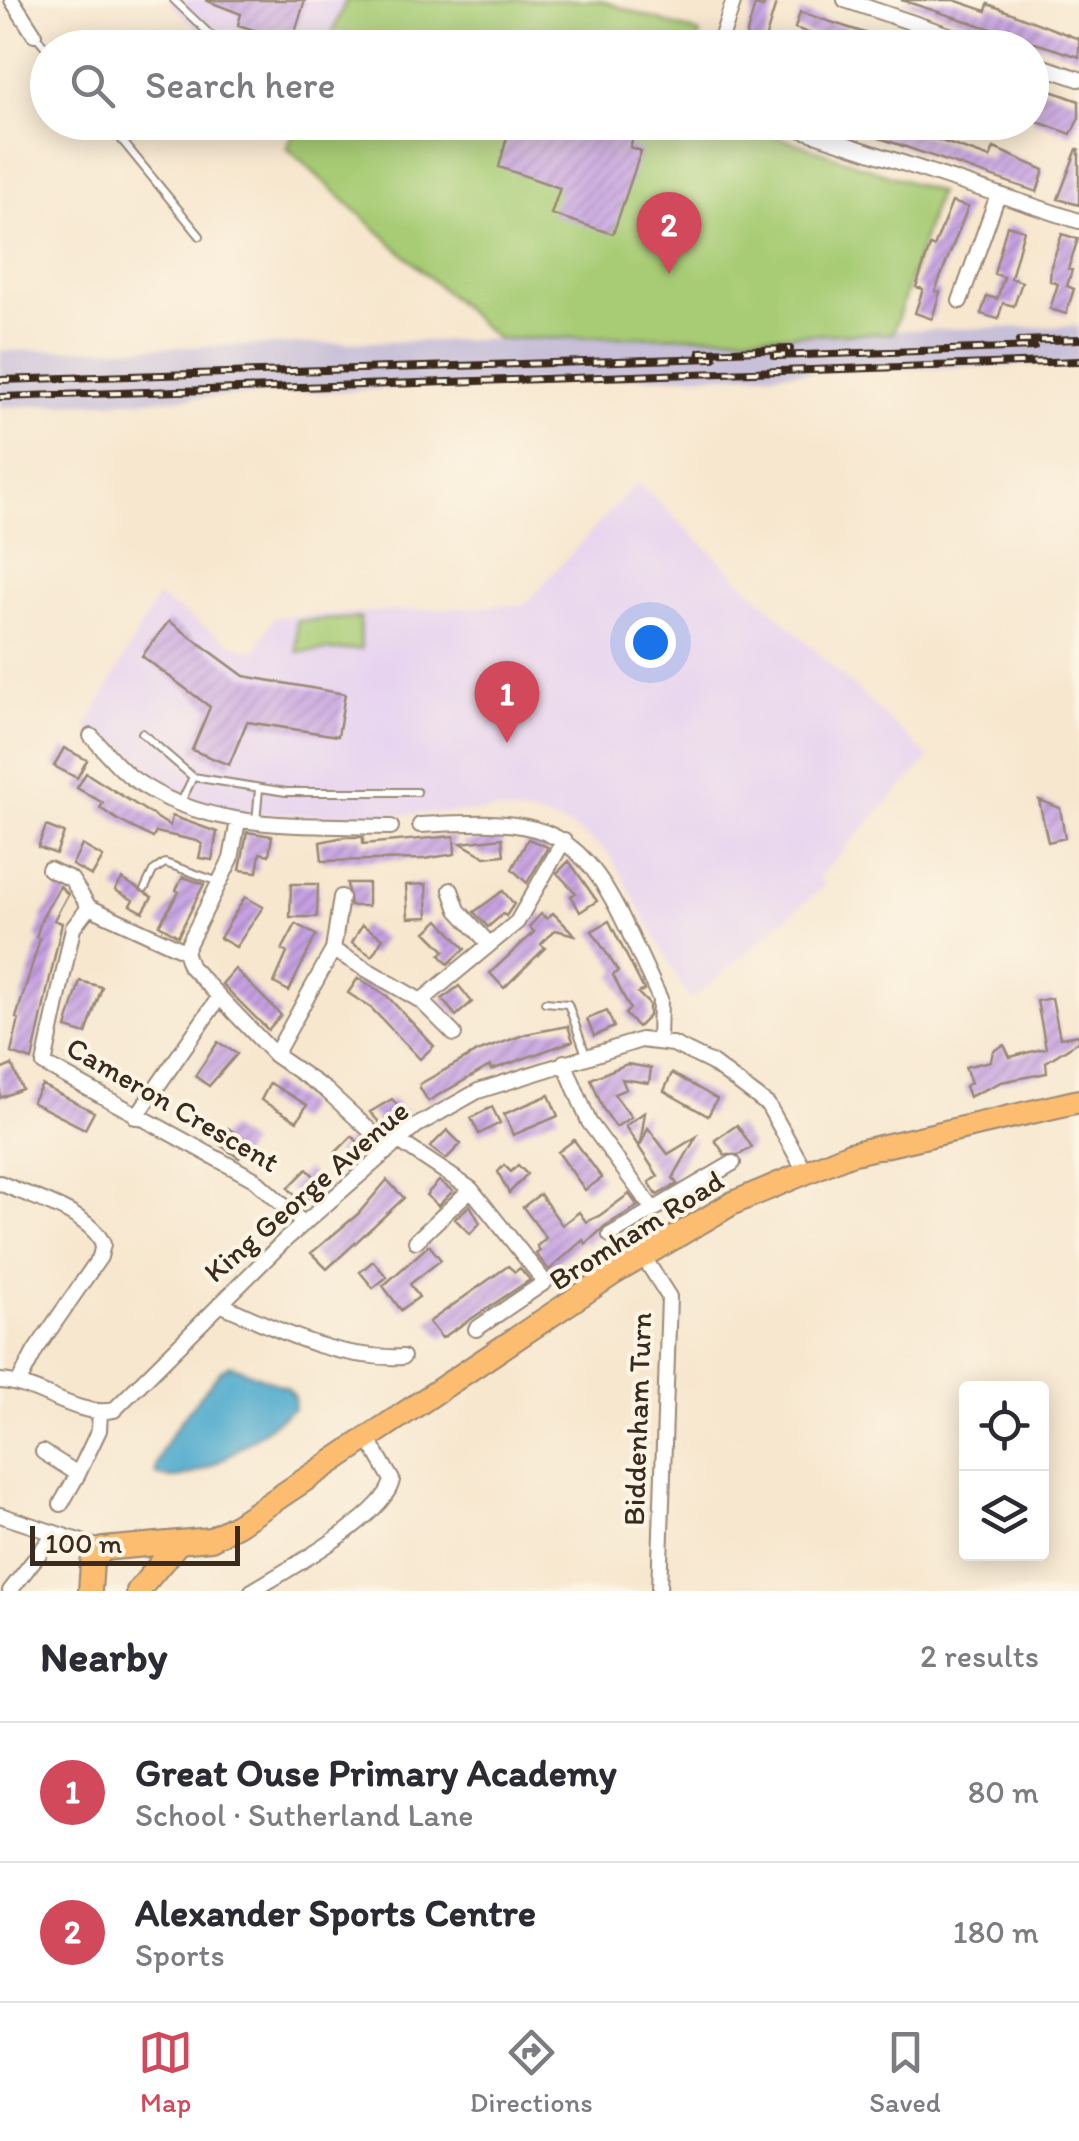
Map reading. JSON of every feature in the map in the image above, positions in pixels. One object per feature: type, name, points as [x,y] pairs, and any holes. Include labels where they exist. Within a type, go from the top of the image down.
[{"type":"main road","name":"Bromham Road","points":[[95,1575],[130,1547],[211,1539],[239,1524],[702,1220],[805,1172],[888,1144],[1079,1102]]},
{"type":"main road","points":[[142,1584],[179,1542]]},
{"type":"main road","points":[[130,1547],[143,1560],[142,1584]]},
{"type":"street","points":[[12,0],[31,30]]},
{"type":"street","points":[[724,30],[734,0]]},
{"type":"street","points":[[846,0],[934,30]]},
{"type":"street","points":[[1049,68],[1079,78]]},
{"type":"street","points":[[832,140],[1079,221]]},
{"type":"street","points":[[960,300],[998,195]]},
{"type":"street","points":[[91,736],[132,779],[180,805],[238,822],[391,827]]},
{"type":"street","points":[[238,822],[220,883],[185,951],[190,966],[274,1055],[326,1090],[394,1145],[471,1189],[545,1282],[476,1329]]},
{"type":"street","points":[[420,825],[513,822],[564,840],[602,880],[628,929],[660,998],[659,1042]]},
{"type":"street","points":[[420,1002],[517,922],[564,840]]},
{"type":"street","points":[[49,869],[71,879],[90,907],[185,951]]},
{"type":"street","points":[[451,890],[458,910],[489,944]]},
{"type":"street","points":[[274,1055],[332,950],[341,897]]},
{"type":"street","name":"Cameron Crescent","points":[[90,907],[73,928],[44,1064],[254,1179],[304,1224]]},
{"type":"street","points":[[332,950],[420,1002],[454,1034]]},
{"type":"street","points":[[136,1117],[218,999]]},
{"type":"street","name":"King George Avenue","points":[[100,1412],[117,1408],[304,1224],[416,1126],[478,1091],[641,1040],[659,1042],[712,1062],[768,1105],[805,1172]]},
{"type":"street","points":[[564,1062],[589,1122],[652,1208]]},
{"type":"street","name":"Bromham Road","points":[[610,1235],[734,1163]]},
{"type":"street","points":[[0,1184],[69,1214],[96,1232],[103,1244],[100,1257],[35,1351],[19,1382]]},
{"type":"street","points":[[416,1241],[471,1189]]},
{"type":"street","name":"Biddenham Turn","points":[[643,1256],[668,1297],[659,1591]]},
{"type":"street","points":[[220,1304],[324,1350],[370,1358],[404,1356]]},
{"type":"street","points":[[0,1381],[19,1382],[100,1412],[99,1430],[62,1504]]},
{"type":"street","points":[[252,1591],[361,1519],[390,1492],[392,1480],[369,1440]]},
{"type":"street","points":[[43,1452],[78,1474]]},
{"type":"street","points":[[0,1515],[60,1535],[95,1575]]},
{"type":"street","points":[[10,1591],[60,1535]]},
{"type":"lane","points":[[174,0],[205,30]]},
{"type":"lane","points":[[122,140],[200,236]]},
{"type":"lane","points":[[142,733],[193,777],[258,789],[417,792]]},
{"type":"lane","points":[[180,805],[193,777]]},
{"type":"lane","points":[[256,823],[258,789]]},
{"type":"lane","points":[[145,888],[158,866],[165,864],[220,883]]},
{"type":"lane","points":[[544,1002],[568,1004],[586,1055]]},
{"type":"shaded area","points":[[168,0],[346,0],[334,30],[198,30]]},
{"type":"shaded area","points":[[1079,326],[1079,363],[570,380],[0,407],[0,351]]},
{"type":"shaded area","points":[[637,482],[929,758],[819,877],[825,885],[690,1001],[610,854],[571,827],[535,815],[497,811],[352,816],[215,812],[172,798],[135,775],[86,728],[157,597],[231,643],[255,652],[274,617],[525,604]]},
{"type":"green space","points":[[346,0],[599,0],[688,30],[334,30]]},
{"type":"green space","points":[[290,140],[787,140],[938,192],[893,333],[497,339],[287,148]]},
{"type":"green space","points":[[360,618],[361,649],[297,652],[296,621]]},
{"type":"water","points":[[231,1365],[287,1388],[295,1397],[294,1408],[207,1468],[171,1478],[156,1474],[162,1450],[171,1435],[221,1370]]},
{"type":"building","points":[[205,0],[305,0],[296,30],[254,30],[238,25],[241,14]]},
{"type":"building","points":[[766,0],[777,0],[768,30],[748,30],[755,5],[763,7]]},
{"type":"building","points":[[901,0],[954,0],[986,11],[988,4],[1079,39],[1079,57],[1049,47],[1049,30],[995,30]]},
{"type":"building","points":[[800,12],[856,30],[800,30],[795,28]]},
{"type":"building","points":[[1049,90],[1079,101],[1079,118],[1071,134],[1049,126]]},
{"type":"building","points":[[506,140],[632,140],[630,147],[641,151],[613,234],[551,214],[560,188],[499,167]]},
{"type":"building","points":[[885,140],[938,140],[990,158],[994,148],[1044,170],[1037,192]]},
{"type":"building","points":[[1079,149],[1079,205],[1058,199]]},
{"type":"building","points":[[952,202],[968,207],[935,291],[940,292],[932,319],[915,313],[923,289],[916,287],[930,246],[934,247]]},
{"type":"building","points":[[1007,225],[1024,230],[1011,278],[1022,282],[1014,306],[1003,303],[998,319],[981,314],[987,296],[997,299],[1004,277],[994,274]]},
{"type":"building","points":[[1062,234],[1078,239],[1068,269],[1072,270],[1067,286],[1074,289],[1066,314],[1050,309],[1058,284],[1050,281],[1051,266]]},
{"type":"building","points":[[169,621],[244,676],[345,694],[338,736],[247,722],[229,765],[192,750],[210,707],[142,656]]},
{"type":"building","points":[[64,748],[87,760],[77,778],[54,766]]},
{"type":"building","points":[[86,773],[170,826],[172,816],[217,832],[212,860],[199,858],[202,844],[197,841],[156,832],[153,838],[100,808],[103,803],[77,788]]},
{"type":"building","points":[[1039,800],[1060,808],[1065,838],[1048,842]]},
{"type":"building","points":[[46,826],[64,833],[56,854],[38,847]]},
{"type":"building","points":[[247,832],[272,836],[269,855],[260,853],[257,872],[240,870]]},
{"type":"building","points":[[454,836],[455,854],[424,859],[322,861],[320,842],[344,837],[363,837],[363,844]]},
{"type":"building","points":[[502,838],[504,855],[485,857],[461,843]]},
{"type":"building","points":[[528,839],[548,847],[527,883],[512,869]]},
{"type":"building","points":[[82,845],[103,857],[92,876],[72,865]]},
{"type":"building","points":[[569,861],[597,901],[580,912],[571,896],[576,893],[557,873]]},
{"type":"building","points":[[183,877],[204,884],[178,936],[159,925],[179,892],[176,890]]},
{"type":"building","points":[[122,879],[152,897],[143,912],[130,905],[133,900],[115,890]]},
{"type":"building","points":[[347,883],[368,883],[368,906],[350,906]]},
{"type":"building","points":[[291,884],[318,884],[317,917],[290,917]]},
{"type":"building","points":[[426,884],[428,917],[408,918],[406,885]]},
{"type":"building","points":[[60,886],[68,894],[54,920],[62,923],[32,1060],[11,1053],[19,1019],[16,1018],[40,939],[36,937],[42,918]]},
{"type":"building","points":[[503,891],[514,904],[506,916],[503,914],[488,927],[474,912]]},
{"type":"building","points":[[245,897],[263,907],[236,947],[220,938]]},
{"type":"building","points":[[553,913],[575,935],[555,930],[541,944],[545,948],[504,988],[490,973],[534,932],[529,927],[541,914],[547,919]]},
{"type":"building","points":[[439,920],[465,949],[448,964],[440,955],[445,951],[426,932]]},
{"type":"building","points":[[609,921],[644,990],[638,993],[649,1004],[649,1016],[638,1027],[625,1014],[630,1009],[613,975],[618,971],[592,931]]},
{"type":"building","points":[[296,924],[316,935],[289,991],[274,983],[287,953],[282,950]]},
{"type":"building","points":[[362,925],[383,938],[372,956],[352,943]]},
{"type":"building","points":[[235,969],[281,1015],[268,1030],[222,984]]},
{"type":"building","points":[[358,978],[387,996],[434,1046],[420,1059],[371,1008],[348,993]]},
{"type":"building","points":[[80,981],[102,987],[86,1034],[66,1028]]},
{"type":"building","points":[[459,986],[472,1002],[456,1016],[442,999]]},
{"type":"building","points":[[1052,998],[1060,1038],[1079,1035],[1079,1041],[1046,1062],[1047,1073],[1001,1082],[969,1097],[965,1086],[971,1083],[965,1067],[991,1061],[993,1051],[1004,1045],[1010,1057],[1046,1048],[1037,1001]]},
{"type":"building","points":[[607,1011],[614,1027],[594,1036],[587,1019]]},
{"type":"building","points":[[568,1026],[573,1041],[491,1070],[490,1066],[428,1101],[420,1088],[420,1084],[477,1052],[526,1034]]},
{"type":"building","points":[[218,1042],[237,1054],[209,1086],[195,1076]]},
{"type":"building","points":[[627,1064],[651,1068],[649,1083],[622,1079],[626,1089],[614,1094],[631,1117],[616,1127],[603,1109],[591,1079]]},
{"type":"building","points":[[12,1065],[22,1089],[0,1098],[0,1070]]},
{"type":"building","points":[[672,1073],[717,1099],[708,1116],[664,1091]]},
{"type":"building","points":[[270,1083],[307,1105],[297,1121],[261,1100]]},
{"type":"building","points":[[42,1085],[94,1112],[85,1129],[32,1102]]},
{"type":"building","points":[[549,1095],[558,1116],[513,1135],[504,1114]]},
{"type":"building","points":[[392,1099],[406,1115],[388,1132],[370,1112]]},
{"type":"building","points":[[492,1107],[500,1123],[479,1134],[471,1118]]},
{"type":"building","points":[[645,1112],[640,1146],[648,1128],[668,1154],[696,1137],[673,1178],[677,1184],[657,1195],[649,1182],[658,1176],[625,1126]]},
{"type":"building","points":[[737,1125],[752,1147],[739,1155],[725,1155],[715,1140]]},
{"type":"building","points":[[228,1128],[250,1143],[239,1158],[217,1143]]},
{"type":"building","points":[[447,1130],[461,1144],[446,1159],[430,1147]]},
{"type":"building","points":[[352,1136],[366,1150],[348,1166],[335,1153]]},
{"type":"building","points":[[574,1140],[602,1178],[585,1190],[558,1152]]},
{"type":"building","points":[[504,1165],[511,1172],[518,1165],[527,1174],[509,1193],[498,1172]]},
{"type":"building","points":[[307,1169],[322,1184],[303,1203],[288,1188]]},
{"type":"building","points":[[387,1180],[404,1198],[327,1269],[311,1253],[358,1214]]},
{"type":"building","points":[[439,1181],[453,1191],[438,1206],[426,1195]]},
{"type":"building","points":[[540,1194],[562,1225],[579,1212],[586,1222],[599,1216],[629,1194],[638,1206],[605,1226],[586,1244],[583,1240],[549,1270],[536,1254],[540,1251],[537,1246],[546,1238],[523,1207]]},
{"type":"building","points":[[470,1205],[480,1223],[470,1234],[455,1219]]},
{"type":"building","points":[[429,1245],[441,1260],[410,1284],[419,1297],[401,1310],[383,1286]]},
{"type":"building","points":[[373,1261],[387,1277],[373,1288],[360,1272]]},
{"type":"building","points":[[508,1266],[515,1272],[520,1268],[530,1280],[442,1338],[429,1322]]},
{"type":"railway","points":[[1019,341],[1079,339]]},
{"type":"railway","points":[[774,356],[1034,347]]},
{"type":"railway","points":[[700,352],[790,349]]},
{"type":"railway","points":[[0,380],[714,358]]},
{"type":"railway","points":[[0,397],[1079,361]]},
{"type":"place","name":"Alexander Sports Centre","points":[[669,274]]},
{"type":"place","name":"Great Ouse Primary Academy","points":[[507,743]]}]
